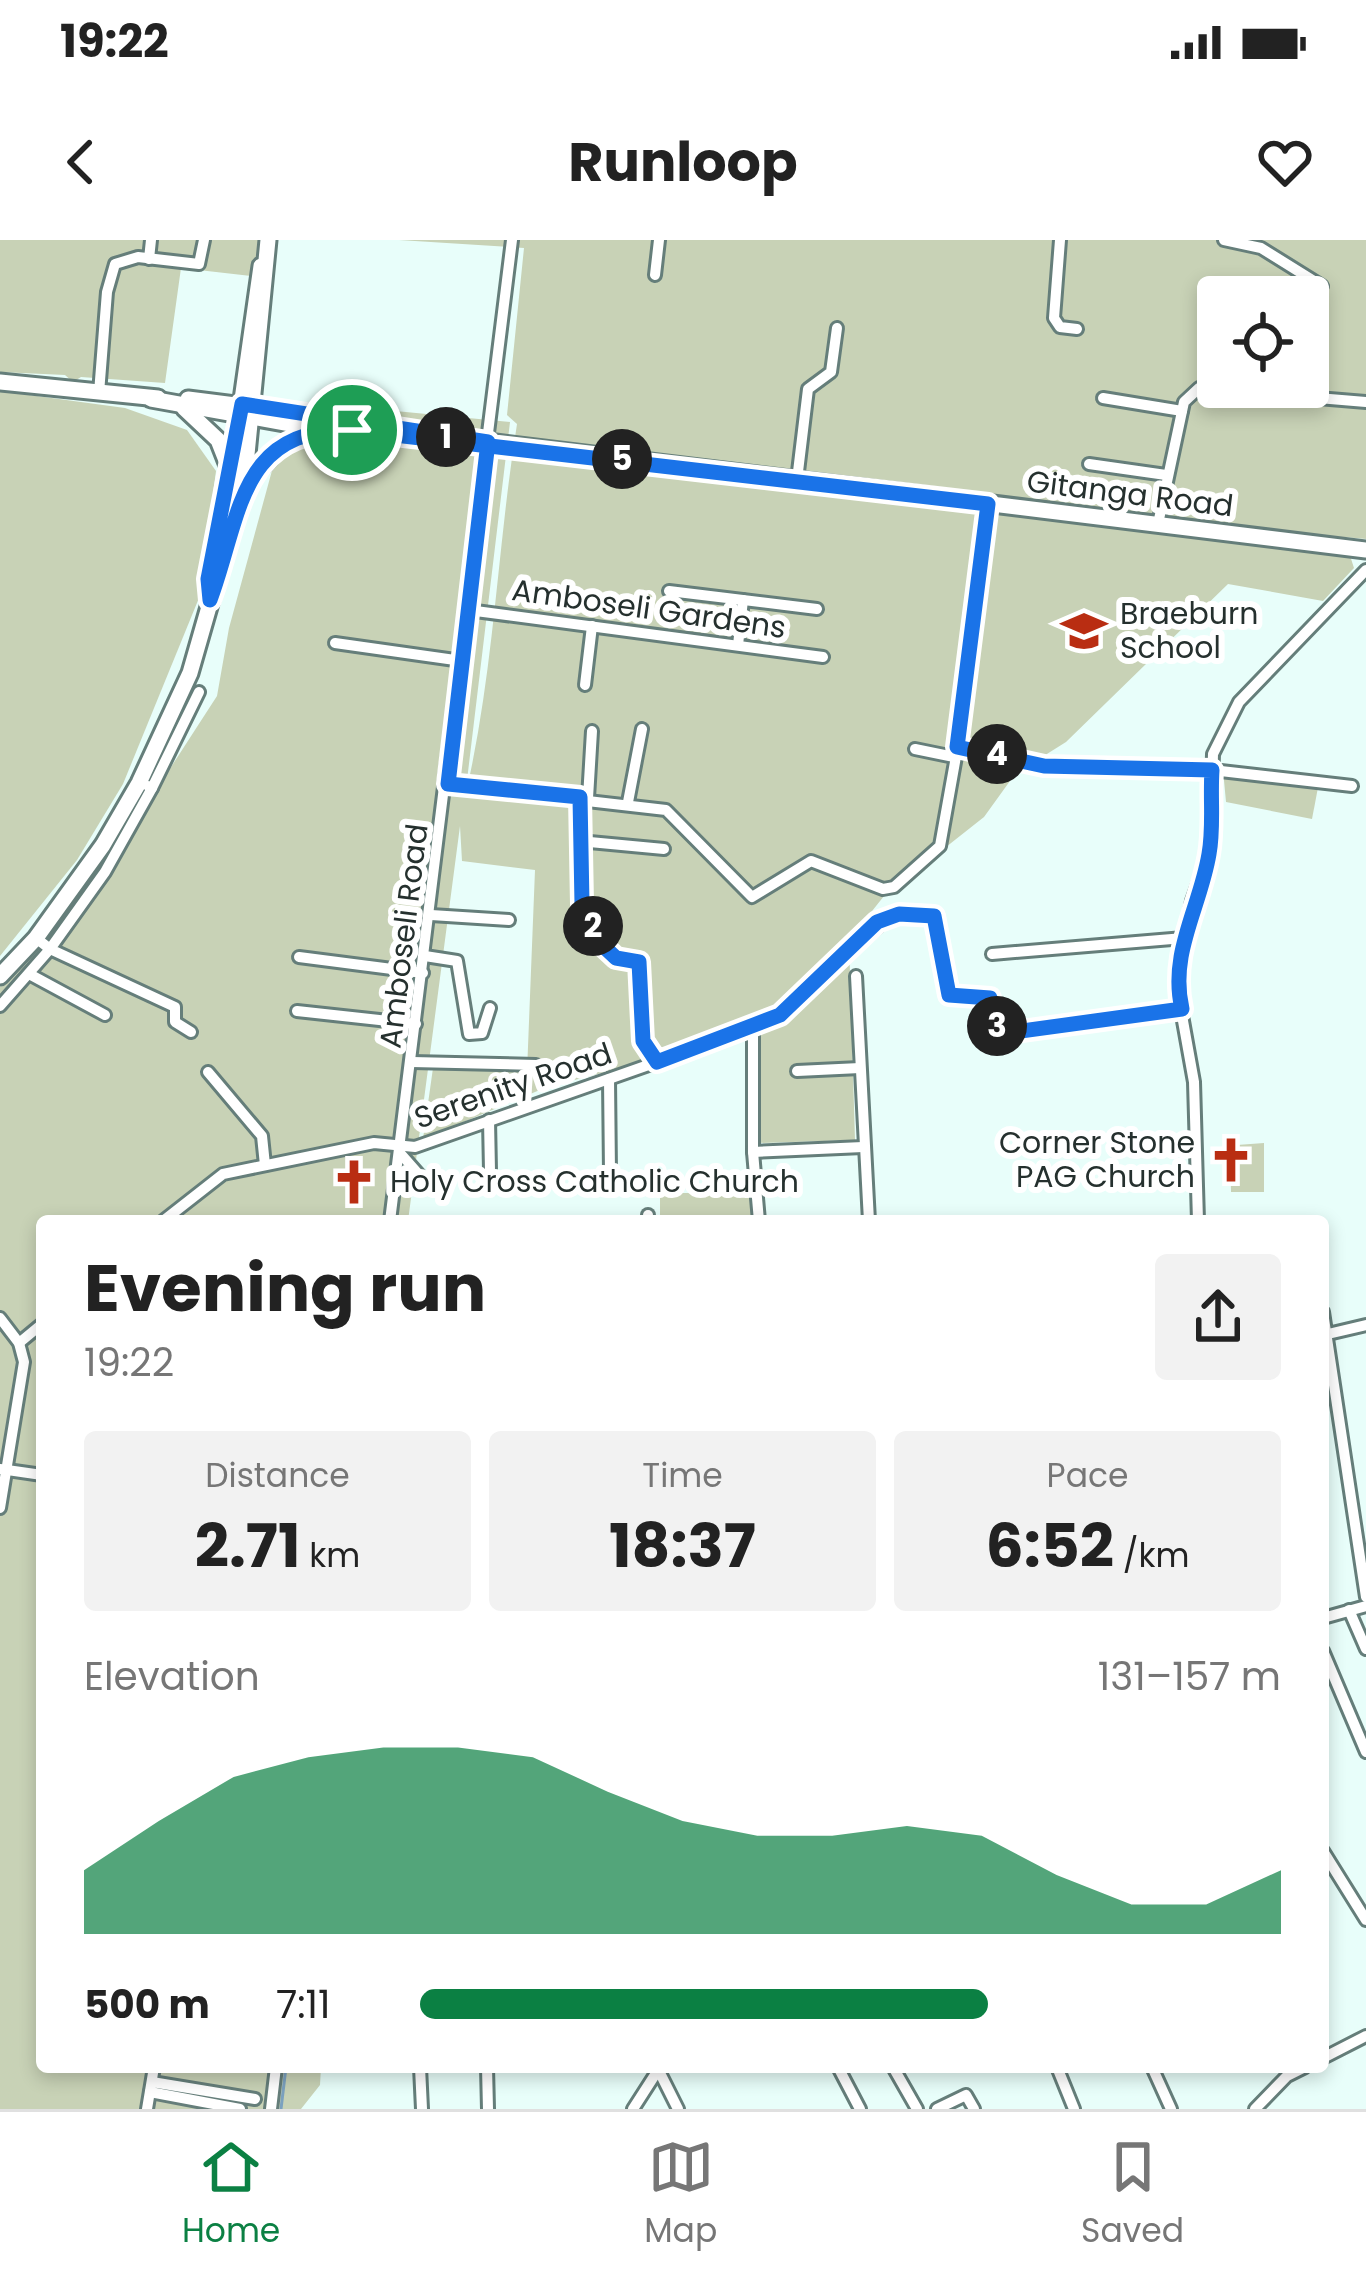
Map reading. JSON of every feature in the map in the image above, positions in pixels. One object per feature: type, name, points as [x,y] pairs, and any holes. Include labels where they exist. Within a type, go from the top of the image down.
[{"type":"main road","points":[[0,975],[43,944],[110,849],[146,785],[190,673],[210,600],[208,579],[238,481],[268,272],[268,240]]},
{"type":"main road","name":"Gitanga Road","points":[[0,382],[460,440]]},
{"type":"main road","name":"Gitanga Road","points":[[151,398],[183,407],[246,411],[318,429],[488,442],[1366,550]]},
{"type":"main road","points":[[183,407],[218,440],[238,481]]},
{"type":"main road","points":[[238,481],[280,447],[318,429]]},
{"type":"street","points":[[149,259],[151,240]]},
{"type":"street","points":[[99,393],[110,274],[124,259],[200,264],[204,240]]},
{"type":"street","name":"Amboseli Road","points":[[391,1215],[512,240]]},
{"type":"street","points":[[655,275],[659,240]]},
{"type":"street","points":[[1060,240],[1054,318],[1060,327],[1077,329]]},
{"type":"street","points":[[1224,240],[1261,248],[1306,276]]},
{"type":"street","points":[[797,480],[808,389],[832,372],[837,328]]},
{"type":"street","points":[[1158,524],[1182,411],[1199,388],[1366,402]]},
{"type":"street","points":[[1103,398],[1182,411]]},
{"type":"street","points":[[1089,464],[1166,475]]},
{"type":"street","points":[[448,784],[648,803],[681,819],[752,897],[811,861],[883,889],[894,886],[940,845],[988,504]]},
{"type":"street","points":[[1198,1215],[1199,1137],[1176,982],[1210,851],[1212,770],[1219,735],[1239,702],[1366,570]]},
{"type":"street","points":[[669,591],[817,609]]},
{"type":"street","points":[[738,645],[742,600]]},
{"type":"street","name":"Amboseli Gardens","points":[[468,610],[823,657]]},
{"type":"street","points":[[586,685],[592,626]]},
{"type":"street","points":[[335,643],[462,661]]},
{"type":"street","points":[[146,785],[199,692]]},
{"type":"street","points":[[628,802],[641,729]]},
{"type":"street","points":[[592,730],[580,841],[582,904],[594,919],[586,930],[616,958],[639,962],[643,1041],[657,1062]]},
{"type":"street","points":[[915,749],[1044,766],[1212,770],[1352,786]]},
{"type":"street","points":[[580,841],[664,849]]},
{"type":"street","points":[[430,915],[509,920]]},
{"type":"street","name":"Serenity Road","points":[[171,1215],[211,1179],[374,1143],[401,1150],[753,1029],[780,1015],[885,917],[934,916],[949,995],[990,998],[1000,1034],[1182,1009]]},
{"type":"street","points":[[992,954],[1184,938]]},
{"type":"street","points":[[0,1006],[31,975],[43,944],[177,1009],[176,1022],[191,1032]]},
{"type":"street","points":[[425,956],[457,961],[469,1034],[482,1034],[490,1008]]},
{"type":"street","points":[[299,957],[423,973]]},
{"type":"street","points":[[31,975],[105,1016]]},
{"type":"street","points":[[856,976],[869,1215]]},
{"type":"street","points":[[297,1011],[416,1024]]},
{"type":"street","points":[[753,1029],[753,1152],[758,1215]]},
{"type":"street","points":[[412,1062],[536,1065]]},
{"type":"street","points":[[797,1072],[860,1068]]},
{"type":"street","points":[[208,1072],[262,1136],[265,1166]]},
{"type":"street","points":[[609,1079],[610,1173]]},
{"type":"street","points":[[489,1120],[490,1171]]},
{"type":"street","points":[[753,1152],[863,1147]]},
{"type":"street","points":[[401,1150],[422,1178]]},
{"type":"street","points":[[0,1318],[19,1343],[24,1362],[0,1508]]},
{"type":"street","points":[[1329,1334],[1366,1325]]},
{"type":"street","points":[[19,1343],[36,1329]]},
{"type":"street","points":[[1329,1341],[1366,1597]]},
{"type":"street","points":[[4,1470],[36,1473]]},
{"type":"street","points":[[1329,1616],[1366,1606]]},
{"type":"street","points":[[1349,1610],[1366,1649]]},
{"type":"street","points":[[1329,1665],[1366,1751]]},
{"type":"street","points":[[1329,1861],[1366,1920]]},
{"type":"street","points":[[1329,2055],[1366,2036]]},
{"type":"street","points":[[146,2109],[153,2073]]},
{"type":"street","points":[[271,2109],[276,2073]]},
{"type":"street","points":[[420,2073],[422,2109]]},
{"type":"street","points":[[487,2073],[488,2109]]},
{"type":"street","points":[[643,2073],[646,2089]]},
{"type":"street","points":[[633,2109],[656,2073]]},
{"type":"street","points":[[661,2073],[678,2109]]},
{"type":"street","points":[[841,2073],[860,2109]]},
{"type":"street","points":[[896,2073],[917,2109]]},
{"type":"street","points":[[1059,2073],[1074,2109]]},
{"type":"street","points":[[1155,2073],[1171,2109]]},
{"type":"street","points":[[1255,2109],[1293,2073]]},
{"type":"street","points":[[151,2087],[255,2099]]},
{"type":"street","points":[[151,2087],[240,2109]]},
{"type":"street","points":[[937,2109],[967,2095],[974,2109]]},
{"type":"green space","points":[[0,240],[262,240],[251,276],[181,268],[165,383],[81,377],[73,382],[65,375],[0,372]]},
{"type":"green space","points":[[399,240],[1366,240],[1366,539],[1344,537],[1354,568],[1323,601],[1228,584],[1066,742],[1015,774],[984,817],[884,896],[849,940],[855,1140],[758,1143],[747,1036],[547,1087],[423,1139],[433,1068],[527,1072],[535,870],[462,861],[460,826],[409,1215],[36,1215],[36,2073],[321,2073],[320,2085],[301,2109],[0,2109],[0,987],[79,900],[217,696],[229,628],[291,401],[510,422],[465,797],[483,704],[517,424],[507,415],[524,248]]},
{"type":"green space","points":[[0,391],[125,408],[187,430],[216,471],[199,598],[123,784],[77,860],[0,956]]},
{"type":"green space","points":[[1223,770],[1320,777],[1312,819],[1226,802]]},
{"type":"green space","points":[[1264,1143],[1264,1192],[1231,1192],[1230,1153],[1237,1145]]},
{"type":"green space","points":[[660,1193],[751,1193],[751,1215],[660,1215]]},
{"type":"waterway","points":[[281,2109],[285,2073]]},
{"type":"place","name":"Braeburn School","points":[[1084,631]]},
{"type":"place","name":"Corner Stone PAG Church","points":[[1231,1160]]},
{"type":"place","name":"Holy Cross Catholic Church","points":[[354,1182]]},
{"type":"route","points":[[352,430],[308,431],[259,466],[244,485],[210,600],[208,579],[242,404],[488,442],[448,784],[580,797],[582,904],[594,919],[586,930],[616,958],[639,962],[643,1041],[657,1062],[767,1023],[877,922],[899,914],[934,916],[940,925],[949,995],[990,998],[1000,1034],[1012,1036],[1182,1009],[1176,982],[1192,901],[1210,851],[1212,770],[1044,766],[957,747],[988,504],[488,442],[352,430]]}]
